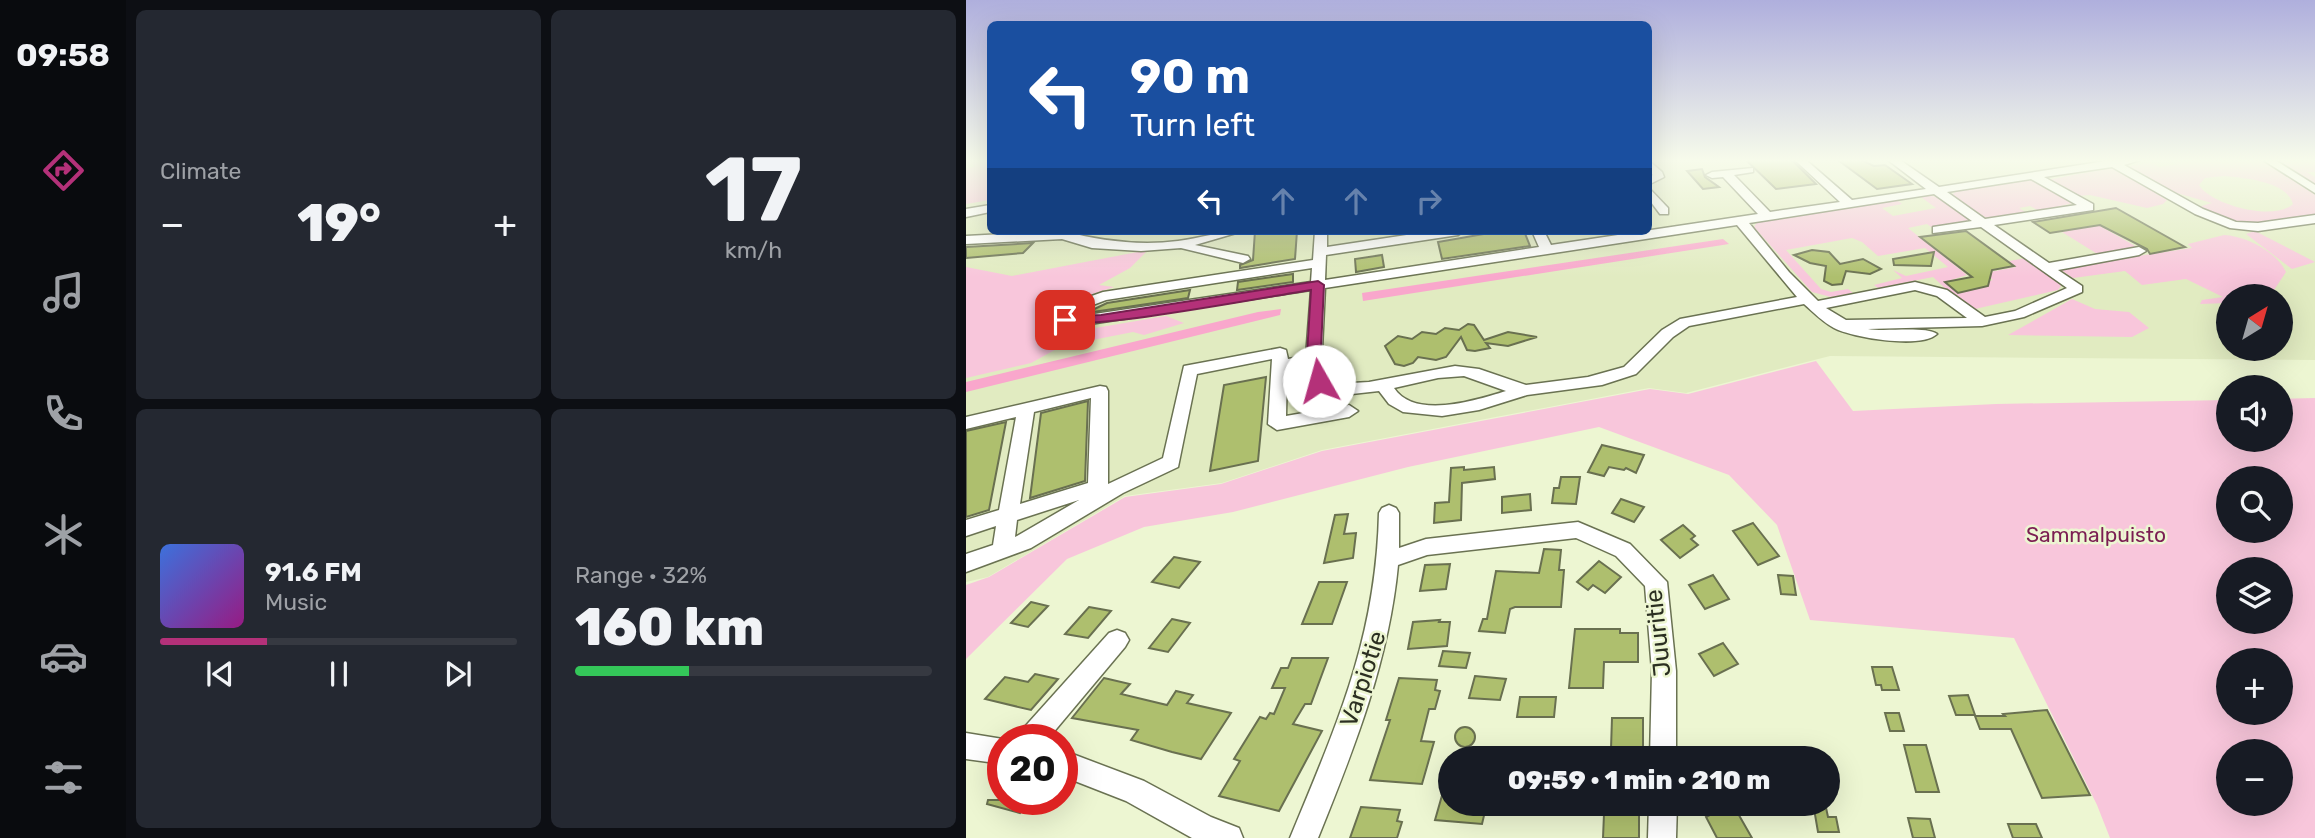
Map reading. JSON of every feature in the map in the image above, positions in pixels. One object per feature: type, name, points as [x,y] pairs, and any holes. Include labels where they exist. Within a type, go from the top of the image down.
[{"type":"street","points":[[1655,199],[1680,230]]},
{"type":"street","points":[[1751,199],[1767,216]]},
{"type":"street","points":[[1844,199],[1850,204]]},
{"type":"street","points":[[1652,232],[1880,199]]},
{"type":"street","points":[[1740,220],[1812,302],[1839,325],[1878,336],[1989,330],[2077,289],[2051,267],[1950,199]]},
{"type":"street","points":[[1937,230],[2089,207],[2075,199]]},
{"type":"street","points":[[2176,199],[2237,226],[2251,228],[2315,219]]},
{"type":"street","points":[[966,213],[987,210]]},
{"type":"street","points":[[966,240],[1047,237],[1112,246],[1179,245],[1220,235]]},
{"type":"street","points":[[1240,274],[1247,235]]},
{"type":"street","points":[[1321,235],[1313,370],[1319,381],[1348,389],[1454,371],[1476,372],[1525,390]]},
{"type":"street","points":[[1408,235],[1240,274],[1103,296],[1072,308],[1065,320],[1090,320],[1547,250],[1604,236]]},
{"type":"street","points":[[1540,235],[1547,250]]},
{"type":"street","points":[[1179,245],[1243,259]]},
{"type":"street","points":[[2051,267],[2139,251]]},
{"type":"street","points":[[1384,384],[1395,401],[1410,409],[1429,412],[1502,400],[1525,390],[1622,375],[1643,357],[1669,328],[1685,322],[1914,286],[1942,293],[1982,322]]},
{"type":"street","points":[[1839,325],[1982,322],[2019,314]]},
{"type":"street","points":[[966,528],[1100,491],[1171,461],[1191,370],[1280,353],[1277,424],[1349,411]]},
{"type":"street","points":[[1279,365],[1314,359]]},
{"type":"street","points":[[966,423],[1100,391],[1100,491]]},
{"type":"street","points":[[1002,551],[1026,407]]},
{"type":"street","points":[[966,564],[1002,551],[1100,491]]},
{"type":"street","name":"Varpiotie","points":[[1304,838],[1370,667],[1382,620],[1391,559],[1389,513]]},
{"type":"street","name":"Juuritie","points":[[1391,559],[1426,547],[1578,530],[1623,550],[1656,582],[1664,671],[1663,746]]},
{"type":"street","points":[[1044,724],[1117,640]]},
{"type":"street","points":[[966,746],[987,749]]},
{"type":"street","points":[[1078,769],[1134,791],[1203,829],[1229,838]]},
{"type":"street","points":[[1662,816],[1662,838]]},
{"type":"shaded area","points":[[966,199],[987,199],[987,235],[1652,235],[1652,199],[2315,199],[2315,360],[2293,360],[2293,284],[2216,284],[2216,359],[1830,356],[1686,393],[1649,388],[1322,450],[1222,483],[1125,496],[988,577],[966,582]]},
{"type":"shaded area","points":[[1723,239],[1729,244],[1363,301],[1362,293]]},
{"type":"shaded area","points":[[1281,309],[1280,315],[966,392],[966,382],[1258,312]]},
{"type":"green space","points":[[966,199],[987,199],[987,200],[966,204]]},
{"type":"green space","points":[[1924,199],[1941,199],[1976,221],[1934,229],[1927,224],[1908,228],[1967,275],[1945,282],[1958,293],[1983,288],[1980,284],[1993,280],[1985,273],[2016,267],[2009,261],[2026,258],[2058,279],[2061,286],[2058,290],[1975,309],[1962,304],[1933,277],[1878,288],[1874,285],[1902,278],[1893,270],[1906,276],[1948,267],[1925,248],[1878,256],[1862,242],[1852,238],[1786,250],[1821,289],[1831,292],[1848,289],[1853,293],[1831,297],[1812,292],[1754,227],[1758,221],[1897,200],[1902,204],[1882,208],[1893,216],[1936,208]]},
{"type":"green space","points":[[1957,199],[2067,199],[2073,203],[2039,211],[2030,206],[2019,208],[2027,213],[1988,219]]},
{"type":"green space","points":[[2108,199],[2167,200],[2163,204],[2147,208]]},
{"type":"green space","points":[[2198,199],[2216,199],[2244,209],[2272,211],[2293,204],[2291,199],[2315,199],[2315,217],[2255,225],[2240,224],[2198,207],[2212,203]]},
{"type":"green space","points":[[2079,214],[2137,247],[2099,255],[2062,232],[2082,228],[2065,216]]},
{"type":"green space","points":[[2255,231],[2315,262],[2292,269],[2246,234]]},
{"type":"green space","points":[[2224,235],[2242,238],[2260,246],[2276,258],[2286,272],[2278,284],[2216,284],[2216,294],[2186,279],[2142,285],[2125,271],[2073,278],[2061,270],[2063,267],[2192,248],[2188,244]]},
{"type":"green space","points":[[1148,250],[1130,268],[1099,285],[1114,287],[1070,305],[1053,318],[1036,338],[1166,316],[1184,323],[1144,335],[1133,332],[1062,346],[1031,363],[966,378],[966,267],[1012,276]]},
{"type":"green space","points":[[2216,298],[2216,303],[2200,304],[2202,300]]},
{"type":"green space","points":[[2072,299],[2095,309],[2129,312],[2149,328],[2132,337],[2008,335]]},
{"type":"green space","name":"Sammalpuisto","points":[[1816,361],[1853,411],[1996,404],[2216,400],[2216,452],[2293,452],[2293,399],[2315,398],[2315,838],[2110,838],[2097,805],[2014,638],[1810,620],[1777,525],[1729,475],[1599,427],[1408,467],[1233,512],[1144,527],[1067,559],[966,659],[966,585],[989,577],[1125,497],[1221,484],[1322,451],[1650,389],[1688,394]]},
{"type":"building","points":[[2116,208],[2185,247],[2150,254],[2147,249],[2100,225],[2050,233],[2033,222]]},
{"type":"building","points":[[1966,231],[2014,266],[1992,270],[1988,286],[1958,293],[1945,282],[1972,277],[1920,237]]},
{"type":"building","points":[[1255,235],[1297,235],[1295,259],[1240,268],[1240,265],[1253,260]]},
{"type":"building","points":[[1478,235],[1526,235],[1530,246],[1442,259],[1438,242]]},
{"type":"building","points":[[1033,243],[1023,253],[966,258],[966,247]]},
{"type":"building","points":[[1812,250],[1829,252],[1840,264],[1863,259],[1881,269],[1870,274],[1846,271],[1842,284],[1832,285],[1824,281],[1826,266],[1810,263],[1794,255]]},
{"type":"building","points":[[1934,252],[1931,266],[1894,265],[1893,259]]},
{"type":"building","points":[[1382,255],[1384,267],[1356,272],[1355,259]]},
{"type":"building","points":[[1293,274],[1293,282],[1237,290],[1238,282]]},
{"type":"building","points":[[1190,290],[1188,298],[1086,313],[1107,303]]},
{"type":"building","points":[[1468,324],[1474,325],[1484,340],[1508,332],[1537,337],[1508,346],[1486,343],[1490,348],[1475,351],[1467,350],[1461,337],[1446,357],[1436,360],[1418,357],[1413,363],[1404,366],[1395,364],[1385,346],[1398,336],[1412,339],[1422,332],[1436,334],[1445,328],[1459,330]]},
{"type":"building","points":[[1266,377],[1258,461],[1210,471],[1224,385]]},
{"type":"building","points":[[1088,401],[1085,481],[1030,498],[1041,413]]},
{"type":"building","points":[[1006,422],[989,510],[966,517],[966,431]]},
{"type":"building","points":[[1602,445],[1644,455],[1636,473],[1626,468],[1624,470],[1609,467],[1604,476],[1588,472]]},
{"type":"building","points":[[1464,467],[1464,470],[1494,467],[1495,479],[1462,483],[1461,520],[1434,523],[1435,503],[1449,502],[1451,468]]},
{"type":"building","points":[[1561,477],[1580,477],[1576,504],[1552,503],[1554,488],[1559,488]]},
{"type":"building","points":[[1530,494],[1531,510],[1502,513],[1502,497]]},
{"type":"building","points":[[1621,499],[1644,507],[1634,522],[1612,513]]},
{"type":"building","points":[[1348,514],[1344,534],[1356,533],[1353,558],[1324,563],[1335,515]]},
{"type":"building","points":[[1753,523],[1779,556],[1758,565],[1733,531]]},
{"type":"building","points":[[1683,525],[1695,536],[1691,539],[1698,545],[1680,558],[1661,540]]},
{"type":"building","points":[[1544,549],[1561,550],[1559,570],[1564,570],[1561,607],[1515,607],[1510,609],[1505,633],[1479,631],[1483,619],[1487,619],[1496,571],[1539,573]]},
{"type":"building","points":[[1174,557],[1200,562],[1179,588],[1152,582]]},
{"type":"building","points":[[1599,561],[1621,577],[1605,593],[1593,585],[1588,590],[1577,582]]},
{"type":"building","points":[[1450,564],[1446,589],[1420,591],[1425,565]]},
{"type":"building","points":[[1713,575],[1729,599],[1705,609],[1689,585]]},
{"type":"building","points":[[1778,575],[1793,576],[1796,595],[1781,594]]},
{"type":"building","points":[[1319,582],[1347,582],[1332,624],[1302,624]]},
{"type":"building","points":[[1031,602],[1048,606],[1028,627],[1011,623]]},
{"type":"building","points":[[1089,607],[1111,611],[1088,638],[1065,634]]},
{"type":"building","points":[[1172,619],[1190,623],[1168,652],[1149,648]]},
{"type":"building","points":[[1440,620],[1439,622],[1450,622],[1447,646],[1408,649],[1413,622]]},
{"type":"building","points":[[1575,629],[1620,629],[1620,633],[1638,633],[1638,662],[1604,662],[1603,688],[1569,688]]},
{"type":"building","points":[[1723,643],[1738,664],[1714,676],[1699,654]]},
{"type":"building","points":[[1443,651],[1470,653],[1466,668],[1439,666]]},
{"type":"building","points":[[1292,658],[1328,658],[1311,704],[1305,704],[1293,724],[1322,731],[1279,811],[1219,796],[1240,761],[1234,759],[1260,717],[1266,719],[1270,713],[1274,714],[1285,688],[1272,688],[1281,668],[1288,668]]},
{"type":"building","points":[[1872,667],[1892,667],[1899,690],[1882,690],[1881,685],[1876,685]]},
{"type":"building","points":[[1035,674],[1058,679],[1031,710],[985,699],[1005,677],[1028,682]]},
{"type":"building","points":[[1475,676],[1506,679],[1500,700],[1469,698]]},
{"type":"building","points":[[1104,678],[1130,684],[1121,694],[1167,705],[1176,691],[1193,695],[1187,703],[1231,713],[1201,759],[1172,752],[1131,740],[1138,730],[1072,718]]},
{"type":"building","points":[[1399,678],[1437,680],[1435,690],[1440,691],[1435,709],[1429,709],[1421,741],[1434,742],[1422,784],[1370,780],[1390,720],[1386,720]]},
{"type":"building","points":[[1968,695],[1975,715],[1956,715],[1949,696]]},
{"type":"building","points":[[1520,697],[1556,697],[1554,717],[1517,717]]},
{"type":"building","points":[[2047,710],[2090,795],[2042,798],[2011,729],[1980,729],[1975,716],[2005,716],[2003,714]]},
{"type":"building","points":[[1885,713],[1899,713],[1904,731],[1890,731]]},
{"type":"building","points":[[1612,718],[1643,718],[1643,746],[1611,746]]},
{"type":"building","points":[[1461,728],[1469,728],[1474,733],[1474,741],[1469,746],[1461,746],[1456,741],[1456,733]]},
{"type":"building","points":[[1904,745],[1926,745],[1939,792],[1916,792]]},
{"type":"building","points":[[1361,807],[1400,810],[1397,821],[1402,822],[1397,838],[1350,838]]},
{"type":"building","points":[[1438,810],[1438,816],[1484,816],[1482,824],[1435,820]]},
{"type":"building","points":[[1604,816],[1639,816],[1639,838],[1603,838]]},
{"type":"building","points":[[1739,816],[1752,838],[1717,838],[1706,817]]},
{"type":"building","points":[[1815,816],[1836,817],[1839,832],[1818,832]]},
{"type":"building","points":[[1908,818],[1930,819],[1935,838],[1913,838]]},
{"type":"building","points":[[2008,824],[2036,824],[2042,838],[2013,838]]},
{"type":"route","points":[[1065,320],[1077,322],[1101,319],[1318,285],[1313,370],[1319,381]]}]
